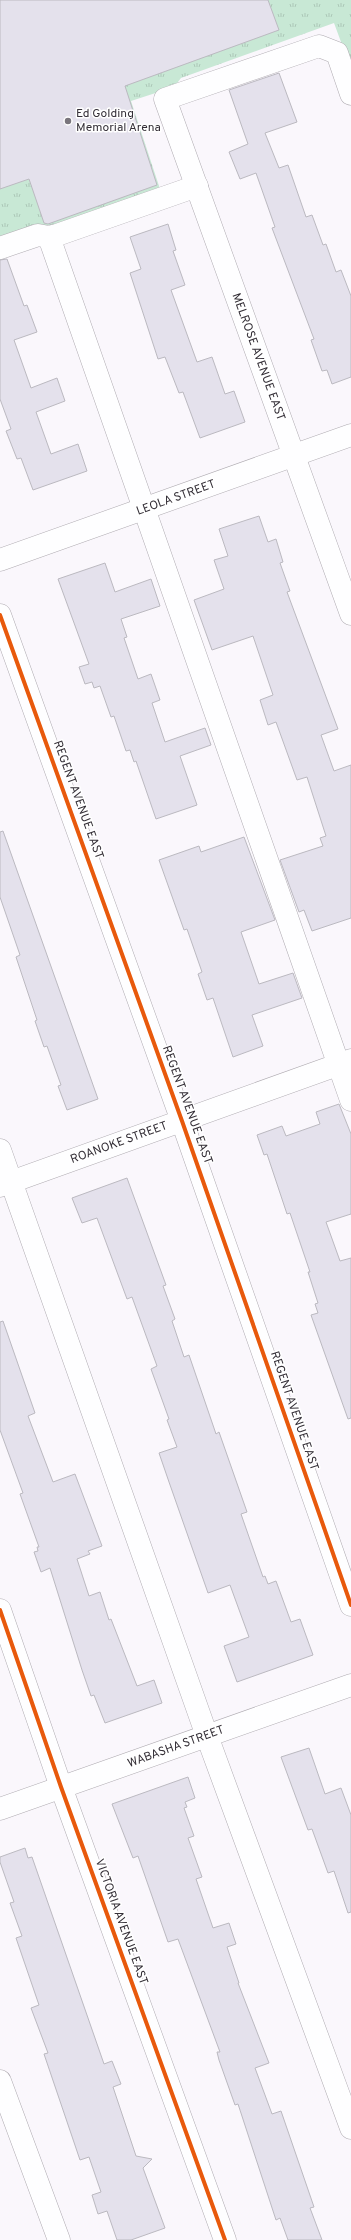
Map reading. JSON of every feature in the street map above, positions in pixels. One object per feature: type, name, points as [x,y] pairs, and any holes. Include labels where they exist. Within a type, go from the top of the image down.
[{"type":"street","name":"MELROSE AVENUE EAST","points":[[351,94],[337,53],[319,46],[165,99],[351,614]]},
{"type":"street","points":[[0,248],[38,235],[49,237],[197,186]]},
{"type":"street","points":[[49,237],[144,509],[345,1062],[351,1100]]},
{"type":"street","name":"LEOLA STREET","points":[[0,560],[351,435]]},
{"type":"street","name":"REGENT AVENUE EAST","points":[[0,615],[182,1121],[351,1605]]},
{"type":"street","name":"ROANOKE STREET","points":[[5,1184],[345,1062]]},
{"type":"street","points":[[0,1150],[5,1184],[351,2128]]},
{"type":"street","name":"VICTORIA AVENUE EAST","points":[[0,1610],[61,1787],[226,2240]]},
{"type":"street","name":"WABASHA STREET","points":[[0,1809],[351,1685]]},
{"type":"street","points":[[0,2081],[59,2240]]},
{"type":"green space","name":"Ed Golding Memorial Arena","points":[[0,0],[351,0],[351,69],[334,23],[181,78],[174,87],[131,101],[160,189],[46,228],[0,238]]},
{"type":"building","name":"Ed Golding Memorial Arena","points":[[0,0],[268,0],[279,30],[125,86],[157,185],[48,224],[44,223],[29,179],[0,189]]},
{"type":"building","points":[[279,73],[297,122],[265,133],[279,168],[288,165],[306,217],[312,215],[323,245],[326,244],[336,272],[341,270],[351,296],[351,377],[332,384],[327,370],[322,371],[311,340],[314,339],[272,228],[275,227],[256,173],[240,179],[229,152],[248,144],[229,90]]},
{"type":"building","points":[[168,224],[176,250],[173,251],[185,285],[171,290],[197,362],[212,357],[225,394],[234,391],[245,422],[200,438],[183,392],[179,393],[165,357],[158,359],[130,273],[141,269],[130,237]]},
{"type":"building","points":[[7,259],[24,306],[27,305],[37,332],[14,340],[31,388],[57,378],[65,401],[36,412],[51,454],[78,444],[87,471],[33,490],[21,458],[17,459],[6,431],[11,429],[0,399],[0,260]]},
{"type":"building","points":[[259,516],[268,542],[276,539],[283,562],[280,563],[290,591],[287,592],[338,729],[321,735],[334,771],[351,765],[351,918],[312,931],[304,910],[299,912],[280,860],[323,846],[320,838],[326,836],[307,777],[297,780],[276,722],[268,725],[260,700],[273,695],[253,636],[212,650],[194,600],[224,589],[214,560],[228,556],[219,529]]},
{"type":"building","points":[[105,563],[115,592],[151,579],[160,606],[121,619],[127,637],[124,638],[138,679],[151,674],[160,700],[152,703],[165,742],[205,728],[211,745],[180,756],[197,805],[156,819],[136,761],[134,762],[130,750],[126,751],[114,716],[111,717],[100,686],[94,688],[92,682],[85,684],[79,667],[89,664],[58,579]]},
{"type":"building","points":[[3,831],[98,1099],[67,1110],[58,1086],[61,1085],[47,1046],[44,1047],[35,1021],[37,1020],[16,957],[20,955],[0,897],[0,832]]},
{"type":"building","points":[[244,837],[275,920],[241,932],[259,984],[293,973],[302,998],[252,1015],[263,1046],[233,1057],[213,998],[207,1000],[198,974],[202,972],[187,929],[184,930],[159,860],[199,846],[201,852]]},
{"type":"building","points":[[339,1104],[351,1134],[351,1214],[326,1222],[340,1261],[351,1258],[351,1418],[348,1419],[311,1315],[318,1313],[315,1304],[318,1303],[308,1272],[310,1272],[290,1213],[287,1214],[267,1154],[264,1155],[257,1135],[282,1126],[286,1136],[320,1124],[316,1112]]},
{"type":"building","points":[[127,1178],[166,1285],[163,1286],[175,1319],[172,1321],[184,1357],[189,1355],[216,1434],[219,1432],[247,1512],[241,1514],[263,1577],[265,1576],[268,1584],[276,1581],[291,1622],[300,1619],[313,1655],[237,1682],[224,1646],[249,1637],[230,1585],[208,1593],[159,1453],[177,1447],[167,1420],[169,1419],[151,1369],[157,1366],[132,1297],[127,1299],[97,1218],[82,1223],[72,1198]]},
{"type":"building","points":[[3,1321],[35,1413],[28,1416],[53,1482],[75,1474],[102,1546],[88,1551],[90,1554],[77,1559],[89,1596],[100,1592],[109,1620],[111,1619],[137,1686],[154,1680],[162,1703],[105,1723],[94,1695],[91,1696],[50,1568],[41,1572],[34,1552],[38,1551],[37,1547],[39,1547],[20,1494],[23,1493],[0,1430],[0,1322]]},
{"type":"building","points":[[309,1748],[325,1794],[341,1788],[351,1815],[351,1912],[348,1913],[334,1871],[328,1873],[312,1829],[308,1830],[281,1757]]},
{"type":"building","points":[[188,1777],[195,1798],[185,1802],[187,1807],[184,1808],[194,1836],[188,1838],[202,1877],[196,1879],[213,1928],[229,1923],[236,1944],[227,1947],[238,1983],[269,2063],[255,2068],[272,2114],[281,2111],[314,2207],[310,2208],[322,2240],[288,2240],[280,2218],[276,2220],[238,2104],[235,2105],[219,2060],[217,2052],[220,2052],[178,1939],[168,1942],[138,1856],[133,1858],[112,1804]]},
{"type":"building","points":[[25,1848],[28,1858],[32,1857],[104,2064],[112,2061],[121,2084],[113,2087],[136,2156],[152,2159],[143,2168],[165,2228],[131,2240],[117,2240],[107,2211],[98,2214],[92,2195],[101,2192],[89,2157],[80,2160],[44,2054],[48,2053],[31,2008],[39,2005],[16,1938],[22,1936],[10,1903],[14,1902],[0,1862],[0,1857]]},
{"type":"cycle path","points":[[0,615],[182,1121],[351,1605]]},
{"type":"cycle path","points":[[0,1610],[61,1787],[225,2240]]},
{"type":"place","name":"Ed Golding Memorial Arena","points":[[68,121]]}]
